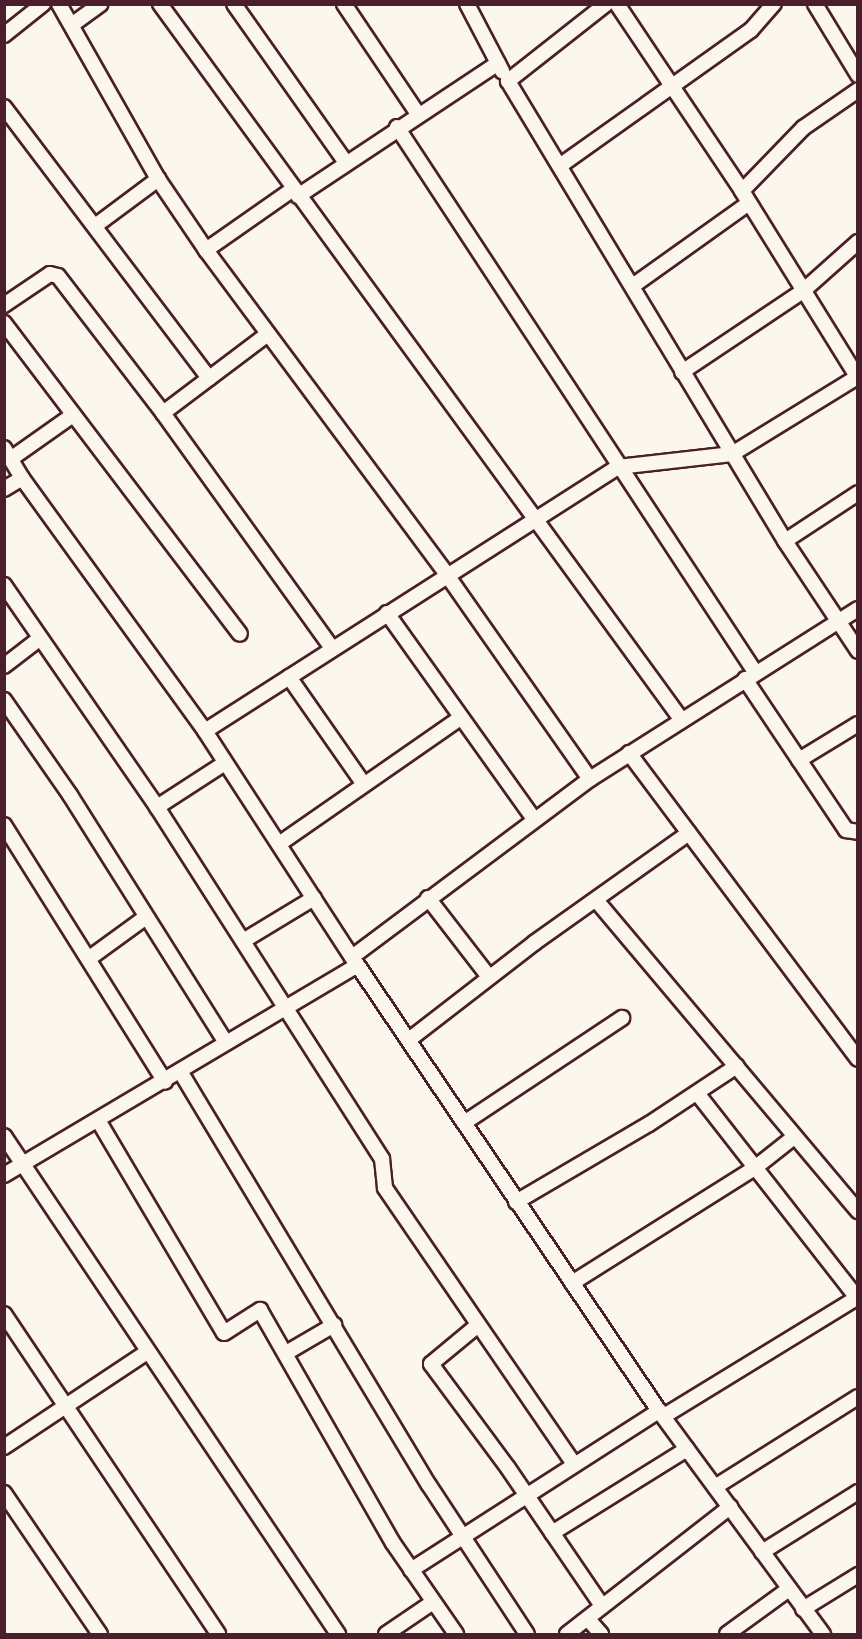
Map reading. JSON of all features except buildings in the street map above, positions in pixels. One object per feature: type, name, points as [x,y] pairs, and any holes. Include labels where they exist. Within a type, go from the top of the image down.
[{"type":"street","points":[[4,35],[43,4]]},
{"type":"street","points":[[59,4],[73,24],[158,179],[206,250],[447,575],[590,779]]},
{"type":"street","points":[[73,24],[101,4]]},
{"type":"street","points":[[160,4],[681,719]]},
{"type":"street","points":[[234,4],[346,163]]},
{"type":"street","points":[[344,4],[418,114]]},
{"type":"street","points":[[467,4],[508,81],[634,285],[682,372],[785,541],[858,651]]},
{"type":"street","points":[[205,731],[387,613],[536,521],[618,466],[732,454],[857,378],[745,197],[617,4]]},
{"type":"street","points":[[561,165],[751,30],[774,4]]},
{"type":"street","points":[[815,4],[858,75]]},
{"type":"street","points":[[508,81],[603,6]]},
{"type":"street","points":[[206,250],[346,163],[397,127],[498,63]]},
{"type":"street","points":[[634,285],[745,197],[803,128],[858,90]]},
{"type":"street","points":[[4,107],[209,378]]},
{"type":"street","points":[[397,127],[618,466],[750,675],[799,760],[846,830],[858,832]]},
{"type":"street","points":[[95,226],[158,179]]},
{"type":"street","points":[[682,372],[803,291],[858,242]]},
{"type":"street","points":[[4,305],[50,274],[58,276],[163,413],[332,648]]},
{"type":"street","points":[[4,323],[240,634]]},
{"type":"street","points":[[163,413],[268,333]]},
{"type":"street","points":[[73,415],[8,453],[22,478],[205,731],[516,1202],[661,1413],[824,1635]]},
{"type":"street","points":[[4,489],[22,478]]},
{"type":"street","points":[[785,541],[858,494]]},
{"type":"street","points":[[4,585],[39,639],[157,807],[382,1159],[385,1188],[574,1464]]},
{"type":"street","points":[[4,1175],[165,1082],[225,1041],[285,1008],[355,961],[429,897],[590,779],[750,675],[858,609]]},
{"type":"street","points":[[387,613],[459,719],[534,819]]},
{"type":"street","points":[[4,666],[39,639]]},
{"type":"street","points":[[289,677],[363,783]]},
{"type":"street","points":[[4,700],[35,741],[225,1041]]},
{"type":"street","points":[[279,844],[363,783],[459,719]]},
{"type":"street","points":[[799,760],[858,724]]},
{"type":"street","points":[[628,753],[858,1059]]},
{"type":"street","points":[[157,807],[225,763]]},
{"type":"street","points":[[4,825],[91,957],[165,1082]]},
{"type":"street","points":[[410,1039],[489,977],[690,833]]},
{"type":"street","points":[[429,897],[489,977]]},
{"type":"street","points":[[243,941],[314,898]]},
{"type":"street","points":[[596,900],[858,1211]]},
{"type":"street","points":[[91,957],[146,917]]},
{"type":"street","points":[[464,1123],[622,1018]]},
{"type":"street","points":[[516,1202],[697,1093],[737,1066]]},
{"type":"street","points":[[180,1071],[462,1538],[527,1635]]},
{"type":"street","points":[[411,1570],[574,1464],[857,1298],[697,1093]]},
{"type":"street","points":[[98,1120],[224,1332],[260,1310],[411,1570],[456,1635]]},
{"type":"street","points":[[4,1136],[338,1634]]},
{"type":"street","points":[[572,1283],[756,1167],[794,1137]]},
{"type":"street","points":[[4,1314],[218,1635]]},
{"type":"street","points":[[286,1353],[334,1325]]},
{"type":"street","points":[[478,1325],[431,1364],[527,1495],[602,1606]]},
{"type":"street","points":[[4,1447],[147,1352]]},
{"type":"street","points":[[715,1487],[858,1397]]},
{"type":"street","points":[[552,1533],[687,1449]]},
{"type":"street","points":[[762,1552],[858,1492]]},
{"type":"street","points":[[4,1493],[100,1635]]},
{"type":"street","points":[[567,1635],[730,1507]]},
{"type":"street","points":[[803,1609],[858,1575]]},
{"type":"street","points":[[736,1632],[789,1589]]},
{"type":"street","points":[[386,1635],[434,1602]]},
{"type":"street","points":[[588,1618],[601,1635]]}]
